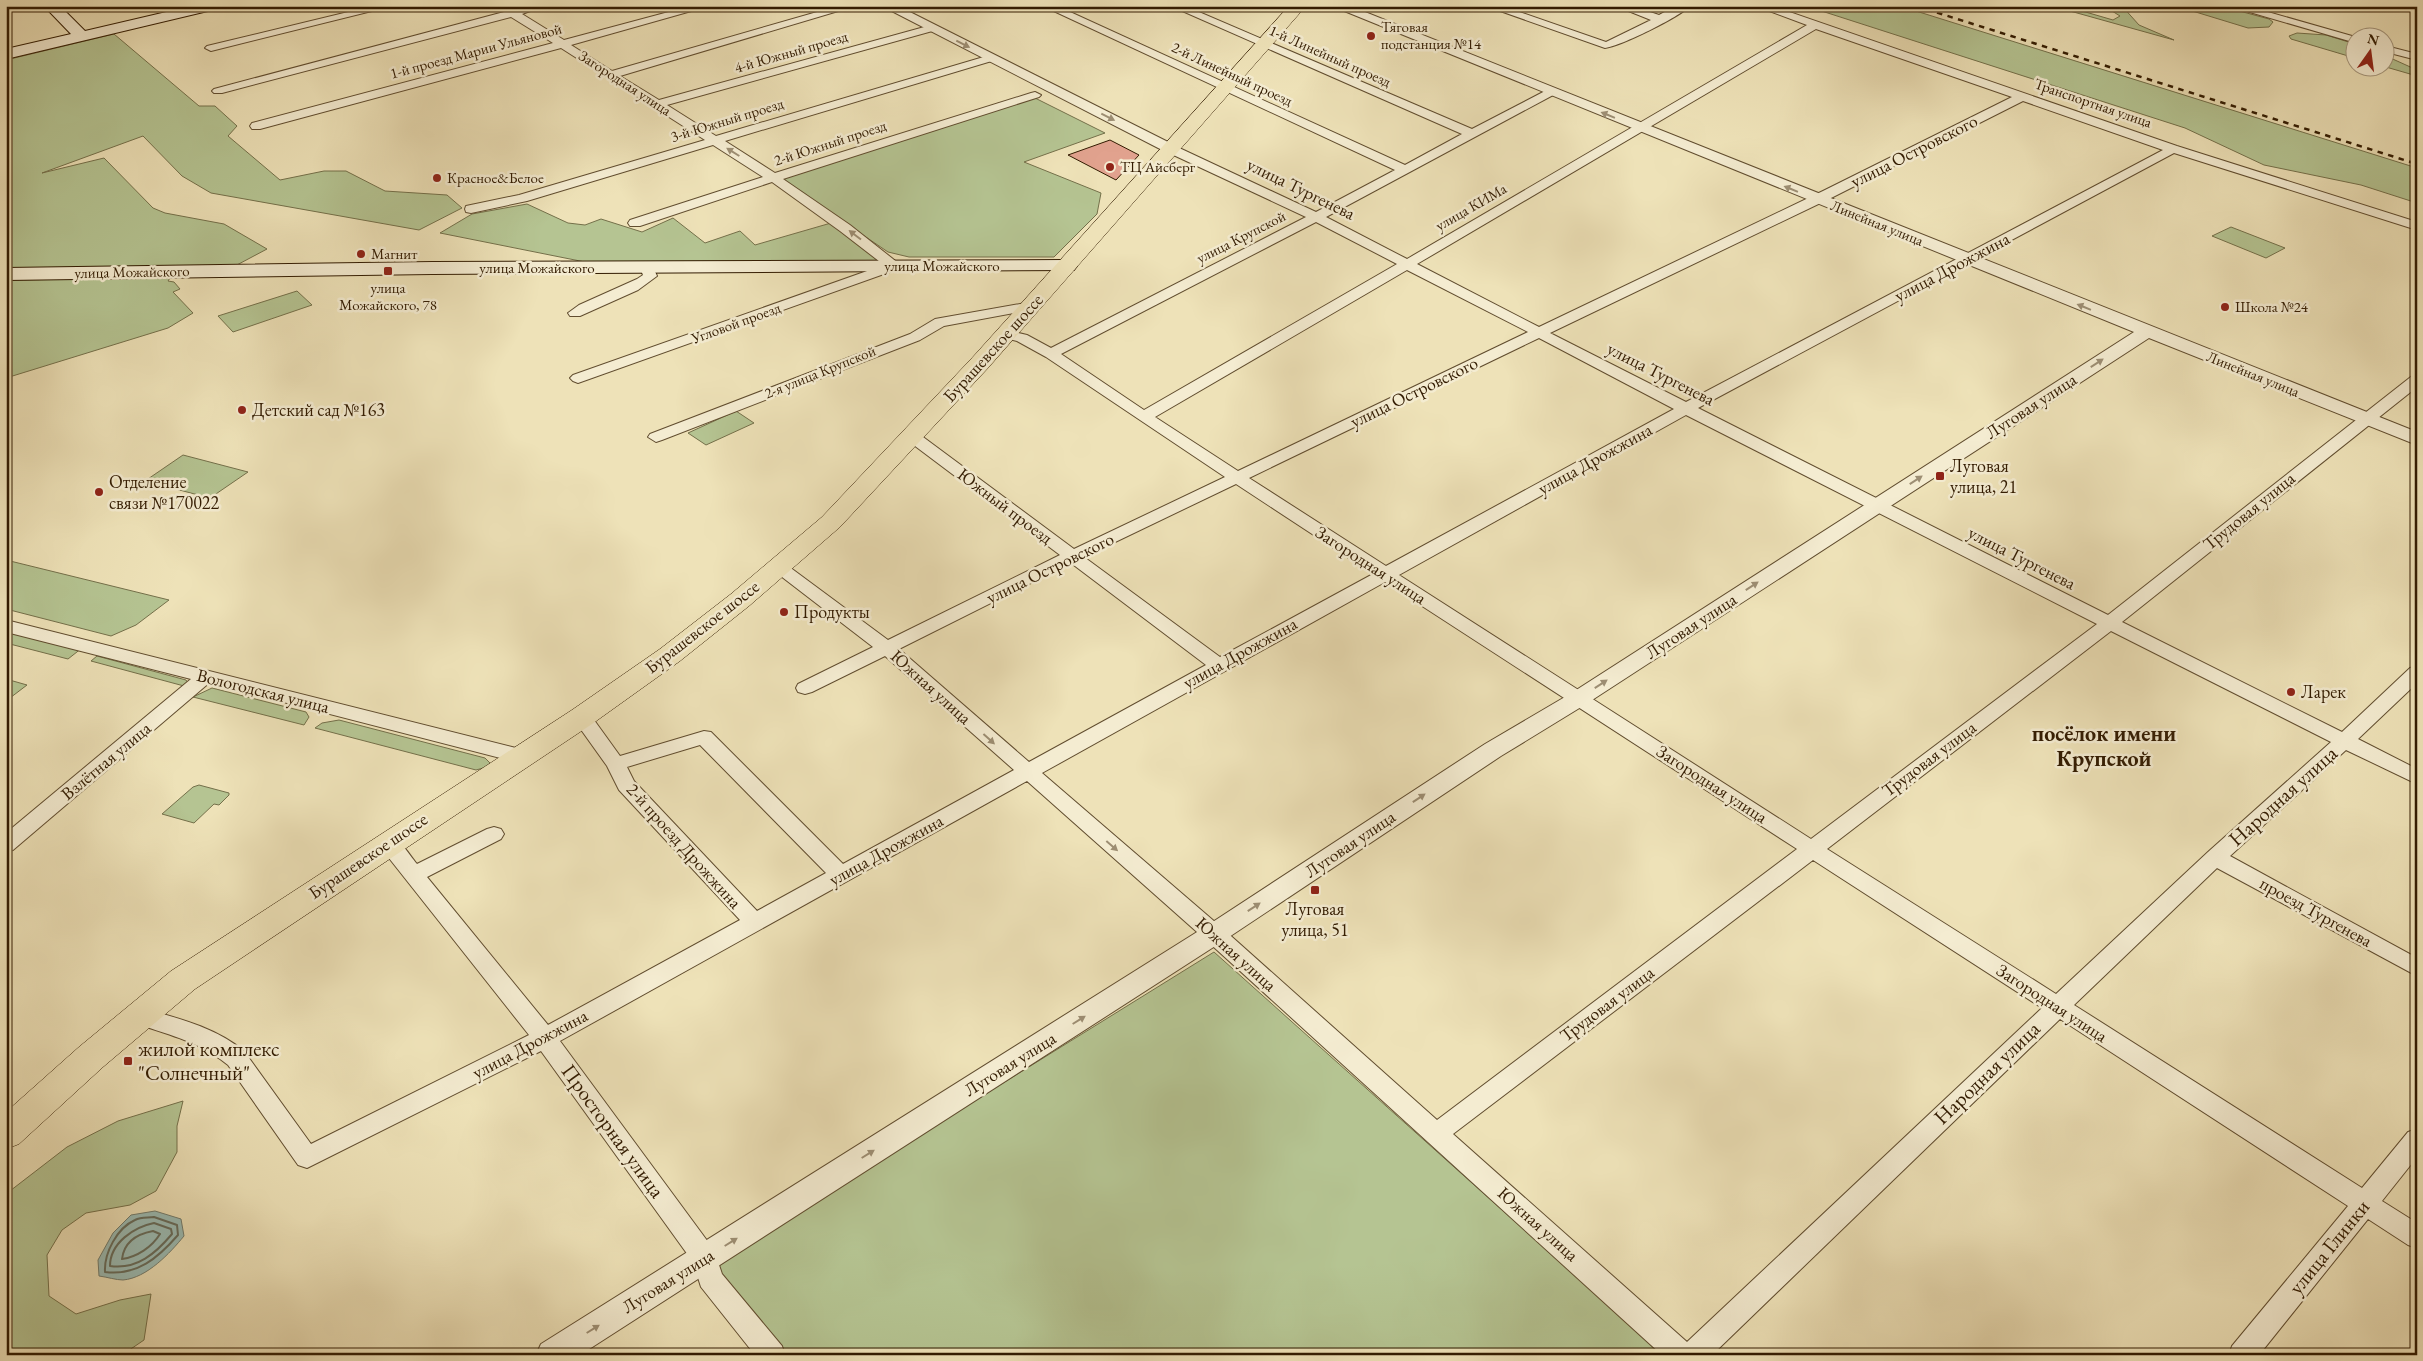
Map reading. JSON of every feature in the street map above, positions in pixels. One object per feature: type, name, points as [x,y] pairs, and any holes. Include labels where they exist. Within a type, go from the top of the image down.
[{"type":"main road","points":[[6,54],[212,6]]},
{"type":"main road","name":"Бурашевское шоссе","points":[[10,1127],[183,980],[388,843],[582,717],[677,649],[831,522],[913,437],[1298,6]]},
{"type":"main road","points":[[60,9],[89,35]]},
{"type":"main road","points":[[53,43],[68,32],[60,9]]},
{"type":"main road","name":"улица Можайского","points":[[6,274],[432,268],[648,272],[893,266],[1067,266]]},
{"type":"street","points":[[210,48],[387,6]]},
{"type":"street","points":[[218,91],[507,10],[539,6]]},
{"type":"street","name":"1-й проезд Марии Ульяновой","points":[[256,126],[704,6]]},
{"type":"street","points":[[613,74],[850,6]]},
{"type":"street","name":"улица Тургенева","points":[[888,6],[1171,149],[1316,217],[1685,409],[2109,624],[2417,777]]},
{"type":"street","name":"2-й Линейный проезд","points":[[1048,6],[1225,89],[1404,169]]},
{"type":"street","name":"1-й Линейный проезд","points":[[1176,6],[1472,134]]},
{"type":"street","name":"Линейная улица","points":[[1338,6],[2146,332],[2417,439]]},
{"type":"street","points":[[1491,6],[1597,44],[1612,44],[1662,20],[1684,6]]},
{"type":"street","points":[[1621,6],[1662,20]]},
{"type":"street","name":"Транспортная улица","points":[[1761,6],[2174,149],[2417,226]]},
{"type":"street","points":[[2234,6],[2346,37]]},
{"type":"street","name":"Загородная улица","points":[[507,10],[613,74],[774,178],[845,228],[893,266]]},
{"type":"street","name":"улица КИМа","points":[[1144,417],[1815,25]]},
{"type":"street","name":"4-й Южный проезд","points":[[658,104],[932,28]]},
{"type":"street","points":[[2396,52],[2417,57]]},
{"type":"street","name":"3-й Южный проезд","points":[[471,209],[522,198],[991,58]]},
{"type":"street","name":"улица Крупской","points":[[1051,354],[1316,217],[1551,92]]},
{"type":"street","name":"2-й Южный проезд","points":[[635,223],[658,214],[1035,95]]},
{"type":"street","name":"улица Островского","points":[[805,688],[1072,556],[1816,199],[2023,96]]},
{"type":"street","name":"улица Дрожжина","points":[[139,1016],[207,1036],[222,1046],[236,1058],[307,1158],[545,1038],[1685,409],[2174,149]]},
{"type":"street","name":"Угловой проезд","points":[[578,378],[893,266]]},
{"type":"street","points":[[575,313],[588,304],[640,285],[648,272]]},
{"type":"street","name":"2-я улица Крупской","points":[[656,437],[887,346],[911,340],[940,322],[1030,306]]},
{"type":"street","name":"Луговая улица","points":[[552,1355],[1214,934],[1492,750],[1578,699],[2146,332]]},
{"type":"street","name":"Загородная улица","points":[[1006,334],[1022,338],[1051,354],[1237,478],[1578,699],[2417,1237]]},
{"type":"street","name":"Трудовая улица","points":[[1437,1134],[2109,624],[2417,379]]},
{"type":"street","name":"Южный проезд","points":[[913,437],[1218,665]]},
{"type":"street","name":"Южная улица","points":[[778,567],[888,648],[1027,772],[1214,934],[1682,1355]]},
{"type":"street","name":"Вологодская улица","points":[[6,626],[520,756]]},
{"type":"street","name":"Народная улица","points":[[1693,1355],[2057,1006],[2215,857],[2344,741],[2417,672]]},
{"type":"street","name":"Взлётная улица","points":[[6,845],[206,676]]},
{"type":"street","name":"2-й проезд Дрожжина","points":[[582,717],[616,764],[626,785],[754,923]]},
{"type":"street","points":[[616,764],[704,737],[840,874]]},
{"type":"street","points":[[415,874],[494,834]]},
{"type":"street","name":"Просторная улица","points":[[388,843],[415,874],[545,1038],[705,1258],[710,1279],[772,1355]]},
{"type":"street","name":"проезд Тургенева","points":[[2215,857],[2417,968]]},
{"type":"street","name":"улица Глинки","points":[[2242,1355],[2417,1139]]},
{"type":"green space","points":[[1806,6],[1900,6],[2417,168],[2417,203],[2361,185],[2264,165],[2185,128]]},
{"type":"green space","points":[[2052,6],[2065,6],[2113,20],[2120,16],[2104,6],[2122,6],[2139,25],[2174,40]]},
{"type":"green space","points":[[2176,6],[2221,6],[2269,19],[2273,22],[2269,27],[2248,28]]},
{"type":"green space","points":[[2297,33],[2326,35],[2346,41],[2346,55],[2291,39],[2289,36]]},
{"type":"green space","points":[[114,34],[199,106],[215,106],[237,126],[228,136],[280,180],[324,171],[346,171],[385,191],[447,195],[462,208],[419,230],[211,193],[182,176],[143,136],[42,173],[104,158],[153,208],[165,213],[224,224],[267,249],[235,266],[6,270],[6,60]]},
{"type":"green space","points":[[2396,61],[2417,70],[2417,76],[2396,70]]},
{"type":"green space","points":[[1033,97],[1105,133],[1024,162],[1101,193],[1097,214],[1054,257],[909,257],[888,252],[780,179]]},
{"type":"green space","points":[[527,204],[568,223],[585,225],[601,219],[642,232],[673,218],[705,243],[740,231],[755,245],[831,223],[882,261],[590,263],[440,233],[472,214]]},
{"type":"green space","points":[[2231,227],[2285,248],[2266,258],[2212,236]]},
{"type":"green space","points":[[170,278],[168,281],[174,282],[180,289],[173,292],[193,313],[168,328],[6,378],[6,280]]},
{"type":"green space","points":[[297,291],[312,305],[233,332],[218,316]]},
{"type":"green space","points":[[736,411],[754,423],[706,445],[688,433]]},
{"type":"green space","points":[[183,455],[248,472],[210,498],[145,481]]},
{"type":"green space","points":[[6,560],[169,600],[136,625],[111,636],[6,609]]},
{"type":"green space","points":[[6,629],[82,648],[68,659],[6,643]]},
{"type":"green space","points":[[97,656],[186,680],[188,683],[184,686],[91,661]]},
{"type":"green space","points":[[6,679],[27,685],[6,701]]},
{"type":"green space","points":[[212,688],[306,712],[309,717],[304,725],[193,697]]},
{"type":"green space","points":[[339,720],[485,758],[490,763],[487,767],[476,770],[315,728],[322,723]]},
{"type":"green space","points":[[199,785],[229,793],[229,795],[219,805],[214,804],[194,823],[162,814],[193,787]]},
{"type":"green space","points":[[1214,952],[1664,1355],[788,1355],[717,1276],[721,1258]]},
{"type":"green space","points":[[183,1101],[177,1126],[177,1152],[156,1191],[130,1205],[86,1213],[62,1230],[47,1255],[49,1296],[76,1314],[120,1300],[151,1294],[144,1340],[122,1355],[6,1355],[6,1194],[67,1147],[118,1121]]},
{"type":"water","points":[[155,1211],[181,1219],[184,1236],[178,1243],[157,1264],[141,1275],[123,1280],[99,1276],[98,1260],[113,1233],[131,1215]]},
{"type":"building","name":"ТЦ Айсберг","points":[[1110,140],[1139,155],[1116,180],[1068,155]]},
{"type":"railway","points":[[1916,6],[2417,164]]},
{"type":"place","name":"Тяговая подстанция №14","points":[[1371,36]]},
{"type":"place","name":"ТЦ Айсберг","points":[[1110,167]]},
{"type":"place","name":"Красное&Белое","points":[[437,178]]},
{"type":"place","name":"Магнит","points":[[361,254]]},
{"type":"place","name":"улица Можайского, 78","points":[[388,271]]},
{"type":"place","name":"Школа №24","points":[[2225,307]]},
{"type":"place","name":"Детский сад №163","points":[[242,410]]},
{"type":"place","name":"Луговая улица, 21","points":[[1940,476]]},
{"type":"place","name":"Отделение связи №170022","points":[[99,492]]},
{"type":"place","name":"Продукты","points":[[784,612]]},
{"type":"place","name":"Ларек","points":[[2291,692]]},
{"type":"place","name":"Луговая улица, 51","points":[[1315,890]]},
{"type":"place","name":"жилой комплекс \"Солнечный\"","points":[[128,1061]]},
{"type":"district","name":"посёлок имени Крупской","points":[[2104,746]]}]
